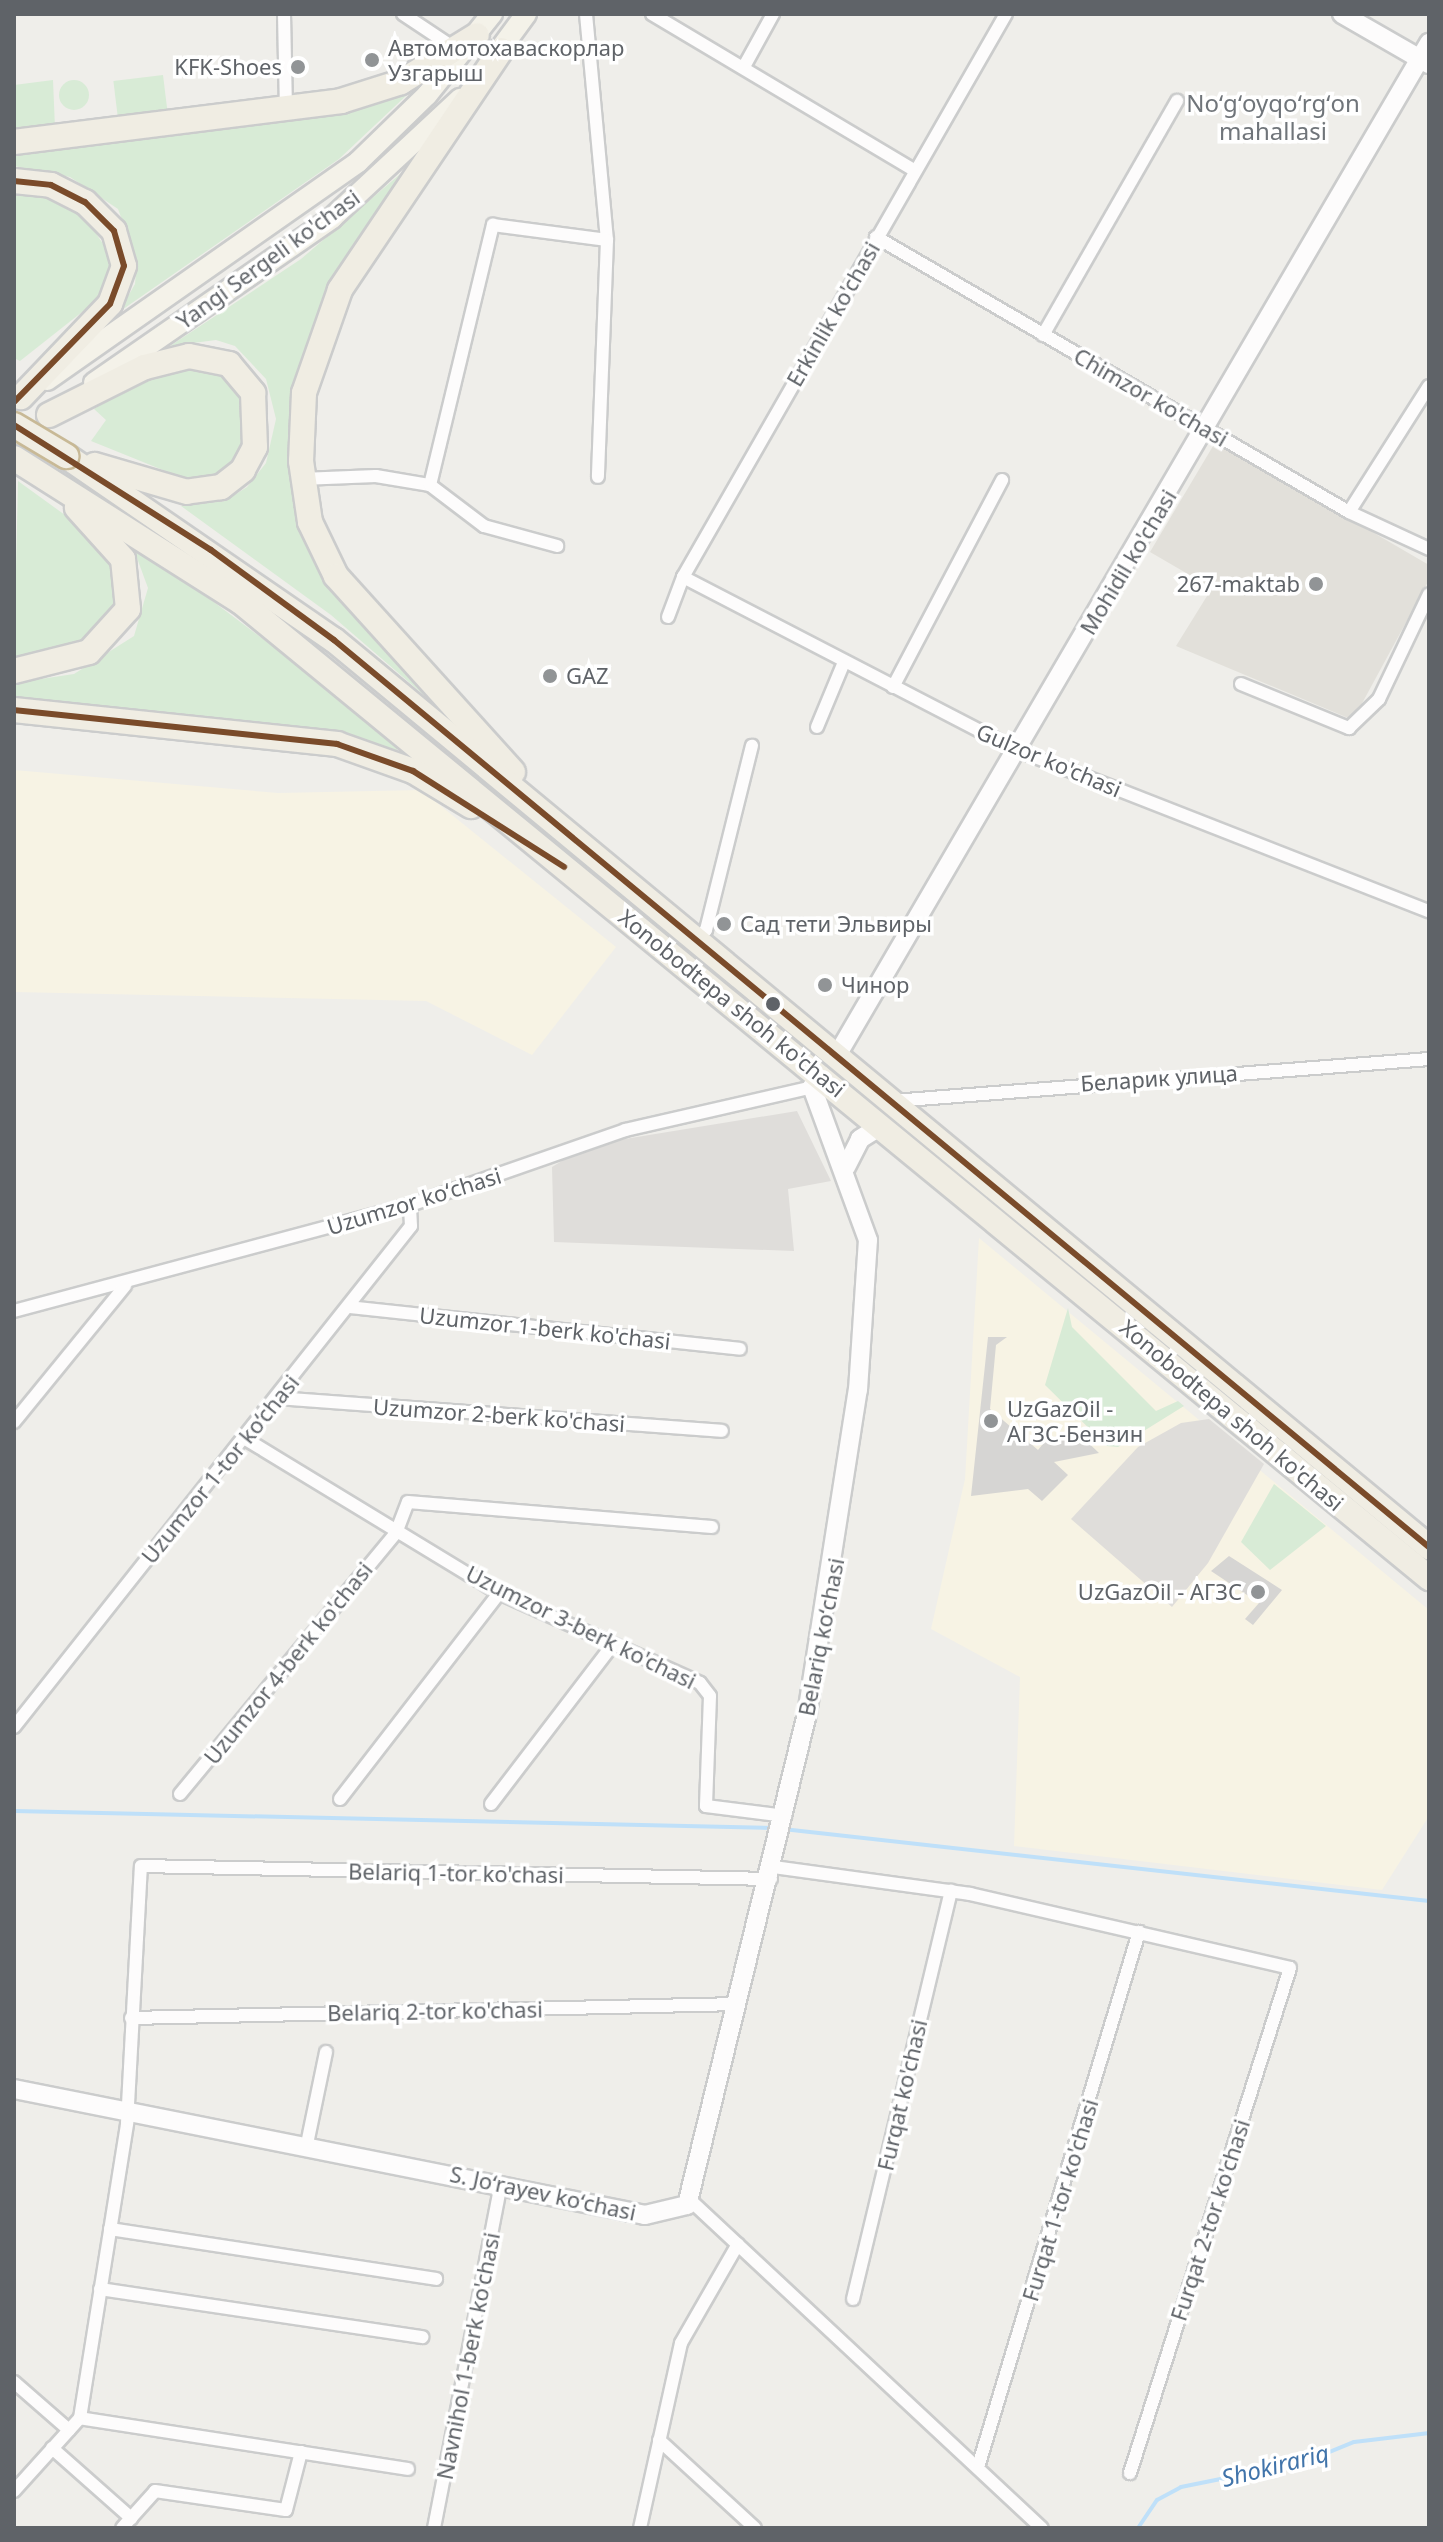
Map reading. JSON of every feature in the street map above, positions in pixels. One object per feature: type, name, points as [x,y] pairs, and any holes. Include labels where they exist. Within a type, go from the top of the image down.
[{"type":"highway","points":[[14,142],[286,110],[384,89],[465,46]]},
{"type":"highway","points":[[501,50],[335,302],[304,393],[301,479],[317,541],[347,591],[593,854]]},
{"type":"highway","points":[[14,181],[60,189],[99,212],[117,236],[124,266],[110,304],[18,400]]},
{"type":"highway","points":[[49,415],[145,367],[189,356],[229,364],[256,400],[260,426],[248,463],[209,492],[162,486],[66,456]]},
{"type":"highway","name":"Xonobodtepa shoh ko'chasi","points":[[14,425],[66,456],[300,615],[696,941],[823,1073],[881,1126],[1429,1547]]},
{"type":"highway","name":"Xonobodtepa shoh ko'chasi","points":[[14,458],[241,602],[823,1073],[890,1101],[1429,1578]]},
{"type":"highway","points":[[14,671],[89,652],[120,624],[130,600],[127,567],[114,545],[44,476]]},
{"type":"highway","points":[[14,710],[337,744],[413,771],[577,876]]},
{"type":"main road","name":"Yangi Sergeli ko'chasi","points":[[18,400],[314,198],[393,131],[492,14]]},
{"type":"main road","name":"Yangi Sergeli ko'chasi","points":[[14,437],[332,218],[419,140],[501,50],[526,14]]},
{"type":"street","points":[[284,14],[286,110]]},
{"type":"street","points":[[403,14],[465,46]]},
{"type":"street","points":[[586,14],[607,240],[598,477]]},
{"type":"street","points":[[652,14],[746,63],[914,170]]},
{"type":"street","points":[[746,63],[773,14]]},
{"type":"street","name":"Erkinlik ko'chasi","points":[[668,617],[683,577],[1006,14]]},
{"type":"street","points":[[1342,14],[1426,55]]},
{"type":"street","name":"Mohidil ko'chasi","points":[[823,1073],[1208,430],[1426,55]]},
{"type":"street","points":[[1043,335],[1177,101]]},
{"type":"street","points":[[430,485],[493,225],[607,240]]},
{"type":"street","name":"Chimzor ko'chasi","points":[[876,237],[1349,512],[1429,549]]},
{"type":"street","points":[[1349,512],[1429,386]]},
{"type":"street","points":[[301,479],[376,476],[430,485],[484,526],[557,546]]},
{"type":"street","points":[[893,687],[1002,480]]},
{"type":"street","name":"Gulzor ko'chasi","points":[[683,577],[1015,749],[1429,911]]},
{"type":"street","points":[[1241,684],[1349,728],[1379,699],[1429,594]]},
{"type":"street","points":[[817,727],[844,662]]},
{"type":"street","points":[[696,941],[706,930],[752,746]]},
{"type":"street","name":"Беларик улица","points":[[890,1101],[1429,1059]]},
{"type":"street","name":"Belariq koʻchasi","points":[[690,2200],[783,1825],[833,1576],[858,1390],[869,1253],[823,1073]]},
{"type":"street","name":"Uzumzor koʻchasi","points":[[14,1311],[125,1286],[410,1205],[625,1130],[823,1073]]},
{"type":"street","points":[[846,1167],[860,1139],[881,1126]]},
{"type":"street","name":"Uzumzor 1-tor ko‘chasi","points":[[14,1727],[411,1226],[410,1205]]},
{"type":"street","points":[[14,1422],[125,1286]]},
{"type":"street","name":"Uzumzor 1-berk ko'chasi","points":[[349,1307],[740,1349]]},
{"type":"street","name":"Uzumzor 2-berk ko'chasi","points":[[276,1398],[722,1431]]},
{"type":"street","name":"Uzumzor 3-berk ko'chasi","points":[[244,1438],[499,1593],[611,1647],[707,1688],[706,1806],[783,1825]]},
{"type":"street","name":"Uzumzor 4-berk ko'chasi","points":[[180,1794],[396,1533],[408,1502],[712,1527]]},
{"type":"street","points":[[340,1799],[499,1593]]},
{"type":"street","points":[[491,1804],[611,1647]]},
{"type":"street","name":"Belariq 1-tor ko'chasi","points":[[131,2018],[141,1866],[772,1873],[951,1891],[1290,1968]]},
{"type":"street","name":"Furqat ko'chasi","points":[[853,2299],[951,1891]]},
{"type":"street","name":"Furqat 1-tor ko'chasi","points":[[978,2467],[1139,1932]]},
{"type":"street","name":"Furqat 2-tor ko'chasi","points":[[1130,2473],[1290,1968]]},
{"type":"street","name":"Belariq 2-tor ko'chasi","points":[[131,2018],[738,2004]]},
{"type":"street","points":[[14,2491],[80,2418],[127,2123],[123,2108],[131,2018]]},
{"type":"street","points":[[307,2144],[326,2052]]},
{"type":"street","name":"S. Joʻrayev koʻchasi","points":[[14,2089],[307,2144],[645,2215],[676,2211],[690,2200]]},
{"type":"street","name":"Navnihol 1-berk ko'chasi","points":[[434,2528],[501,2184]]},
{"type":"street","points":[[690,2200],[1042,2528]]},
{"type":"street","points":[[110,2229],[436,2279]]},
{"type":"street","points":[[640,2528],[681,2343],[738,2244]]},
{"type":"street","points":[[100,2289],[422,2337]]},
{"type":"street","points":[[14,2382],[69,2430]]},
{"type":"street","points":[[80,2418],[408,2469]]},
{"type":"street","points":[[659,2440],[755,2528]]},
{"type":"street","points":[[52,2448],[127,2523],[155,2491],[286,2510],[301,2452]]},
{"type":"shaded area","name":"267-maktab","points":[[1216,441],[1429,565],[1429,580],[1353,720],[1176,646],[1212,588],[1150,552]]},
{"type":"shaded area","points":[[14,770],[278,793],[421,790],[616,947],[532,1055],[426,1001],[14,992]]},
{"type":"shaded area","points":[[797,1111],[831,1181],[788,1189],[794,1251],[554,1242],[552,1167],[588,1145]]},
{"type":"shaded area","points":[[979,1238],[1429,1610],[1429,1816],[1382,1890],[1014,1846],[1020,1677],[931,1629],[965,1479]]},
{"type":"shaded area","points":[[1209,1419],[1264,1464],[1208,1563],[1172,1607],[1071,1519],[1138,1447],[1181,1423]]},
{"type":"green space","points":[[163,75],[168,115],[118,121],[113,81]]},
{"type":"green space","points":[[427,76],[339,159],[119,312],[135,284],[137,260],[118,209],[70,177],[14,166],[14,149]]},
{"type":"green space","points":[[53,80],[55,128],[14,133],[14,85]]},
{"type":"green space","points":[[74,80],[84,85],[89,95],[84,105],[74,110],[64,105],[59,95],[64,85]]},
{"type":"green space","points":[[406,169],[317,318],[301,366],[291,470],[298,516],[327,580],[454,721],[331,615],[181,506],[225,501],[247,487],[266,463],[276,419],[266,379],[235,346],[216,340],[170,346],[301,259]]},
{"type":"green space","points":[[14,190],[78,207],[112,257],[110,285],[96,301],[20,361],[14,358]]},
{"type":"green space","points":[[189,363],[240,381],[251,441],[224,476],[195,483],[91,441],[106,420],[94,409],[134,381]]},
{"type":"green space","points":[[18,481],[105,544],[123,604],[90,640],[14,659]]},
{"type":"green space","points":[[130,539],[400,742],[395,754],[295,727],[14,703],[14,683],[74,674],[134,636],[148,588]]},
{"type":"green space","points":[[1068,1308],[1072,1327],[1156,1411],[1178,1401],[1184,1406],[1118,1447],[1107,1446],[1045,1385]]},
{"type":"green space","points":[[1274,1484],[1326,1526],[1270,1570],[1241,1542]]},
{"type":"building","name":"UzGazOil - АГЗС-Бензин","points":[[988,1337],[1007,1337],[996,1345],[990,1409],[1038,1450],[1047,1439],[1078,1433],[1099,1453],[1054,1462],[1068,1475],[1042,1501],[1028,1489],[971,1496]]},
{"type":"building","name":"UzGazOil - АГЗС","points":[[1229,1556],[1282,1590],[1253,1625],[1245,1619],[1259,1603],[1211,1571]]},
{"type":"waterway","points":[[14,1811],[775,1828]]},
{"type":"waterway","points":[[783,1829],[1429,1901]]},
{"type":"waterway","name":"Shokirariq","points":[[1138,2528],[1157,2500],[1181,2487],[1305,2462],[1354,2442],[1429,2433]]},
{"type":"transit line","points":[[14,181],[51,185],[85,202],[114,231],[124,266],[110,304],[14,402]]},
{"type":"transit line","points":[[14,425],[211,550],[334,640],[1429,1547]]},
{"type":"transit line","points":[[14,710],[337,744],[413,771],[564,867]]},
{"type":"place","name":"Автомотохаваскорлар Узгарыш","points":[[372,60]]},
{"type":"place","name":"KFK-Shoes","points":[[298,67]]},
{"type":"place","name":"267-maktab","points":[[1316,584]]},
{"type":"place","name":"GAZ","points":[[550,676]]},
{"type":"place","name":"Сад тети Эльвиры","points":[[724,924]]},
{"type":"place","name":"Чинор","points":[[825,985]]},
{"type":"place","name":"UzGazOil - АГЗС-Бензин","points":[[991,1421]]},
{"type":"place","name":"UzGazOil - АГЗС","points":[[1258,1592]]},
{"type":"district","name":"Noʻgʻoyqoʻrgʻon mahallasi","points":[[1273,117]]}]
